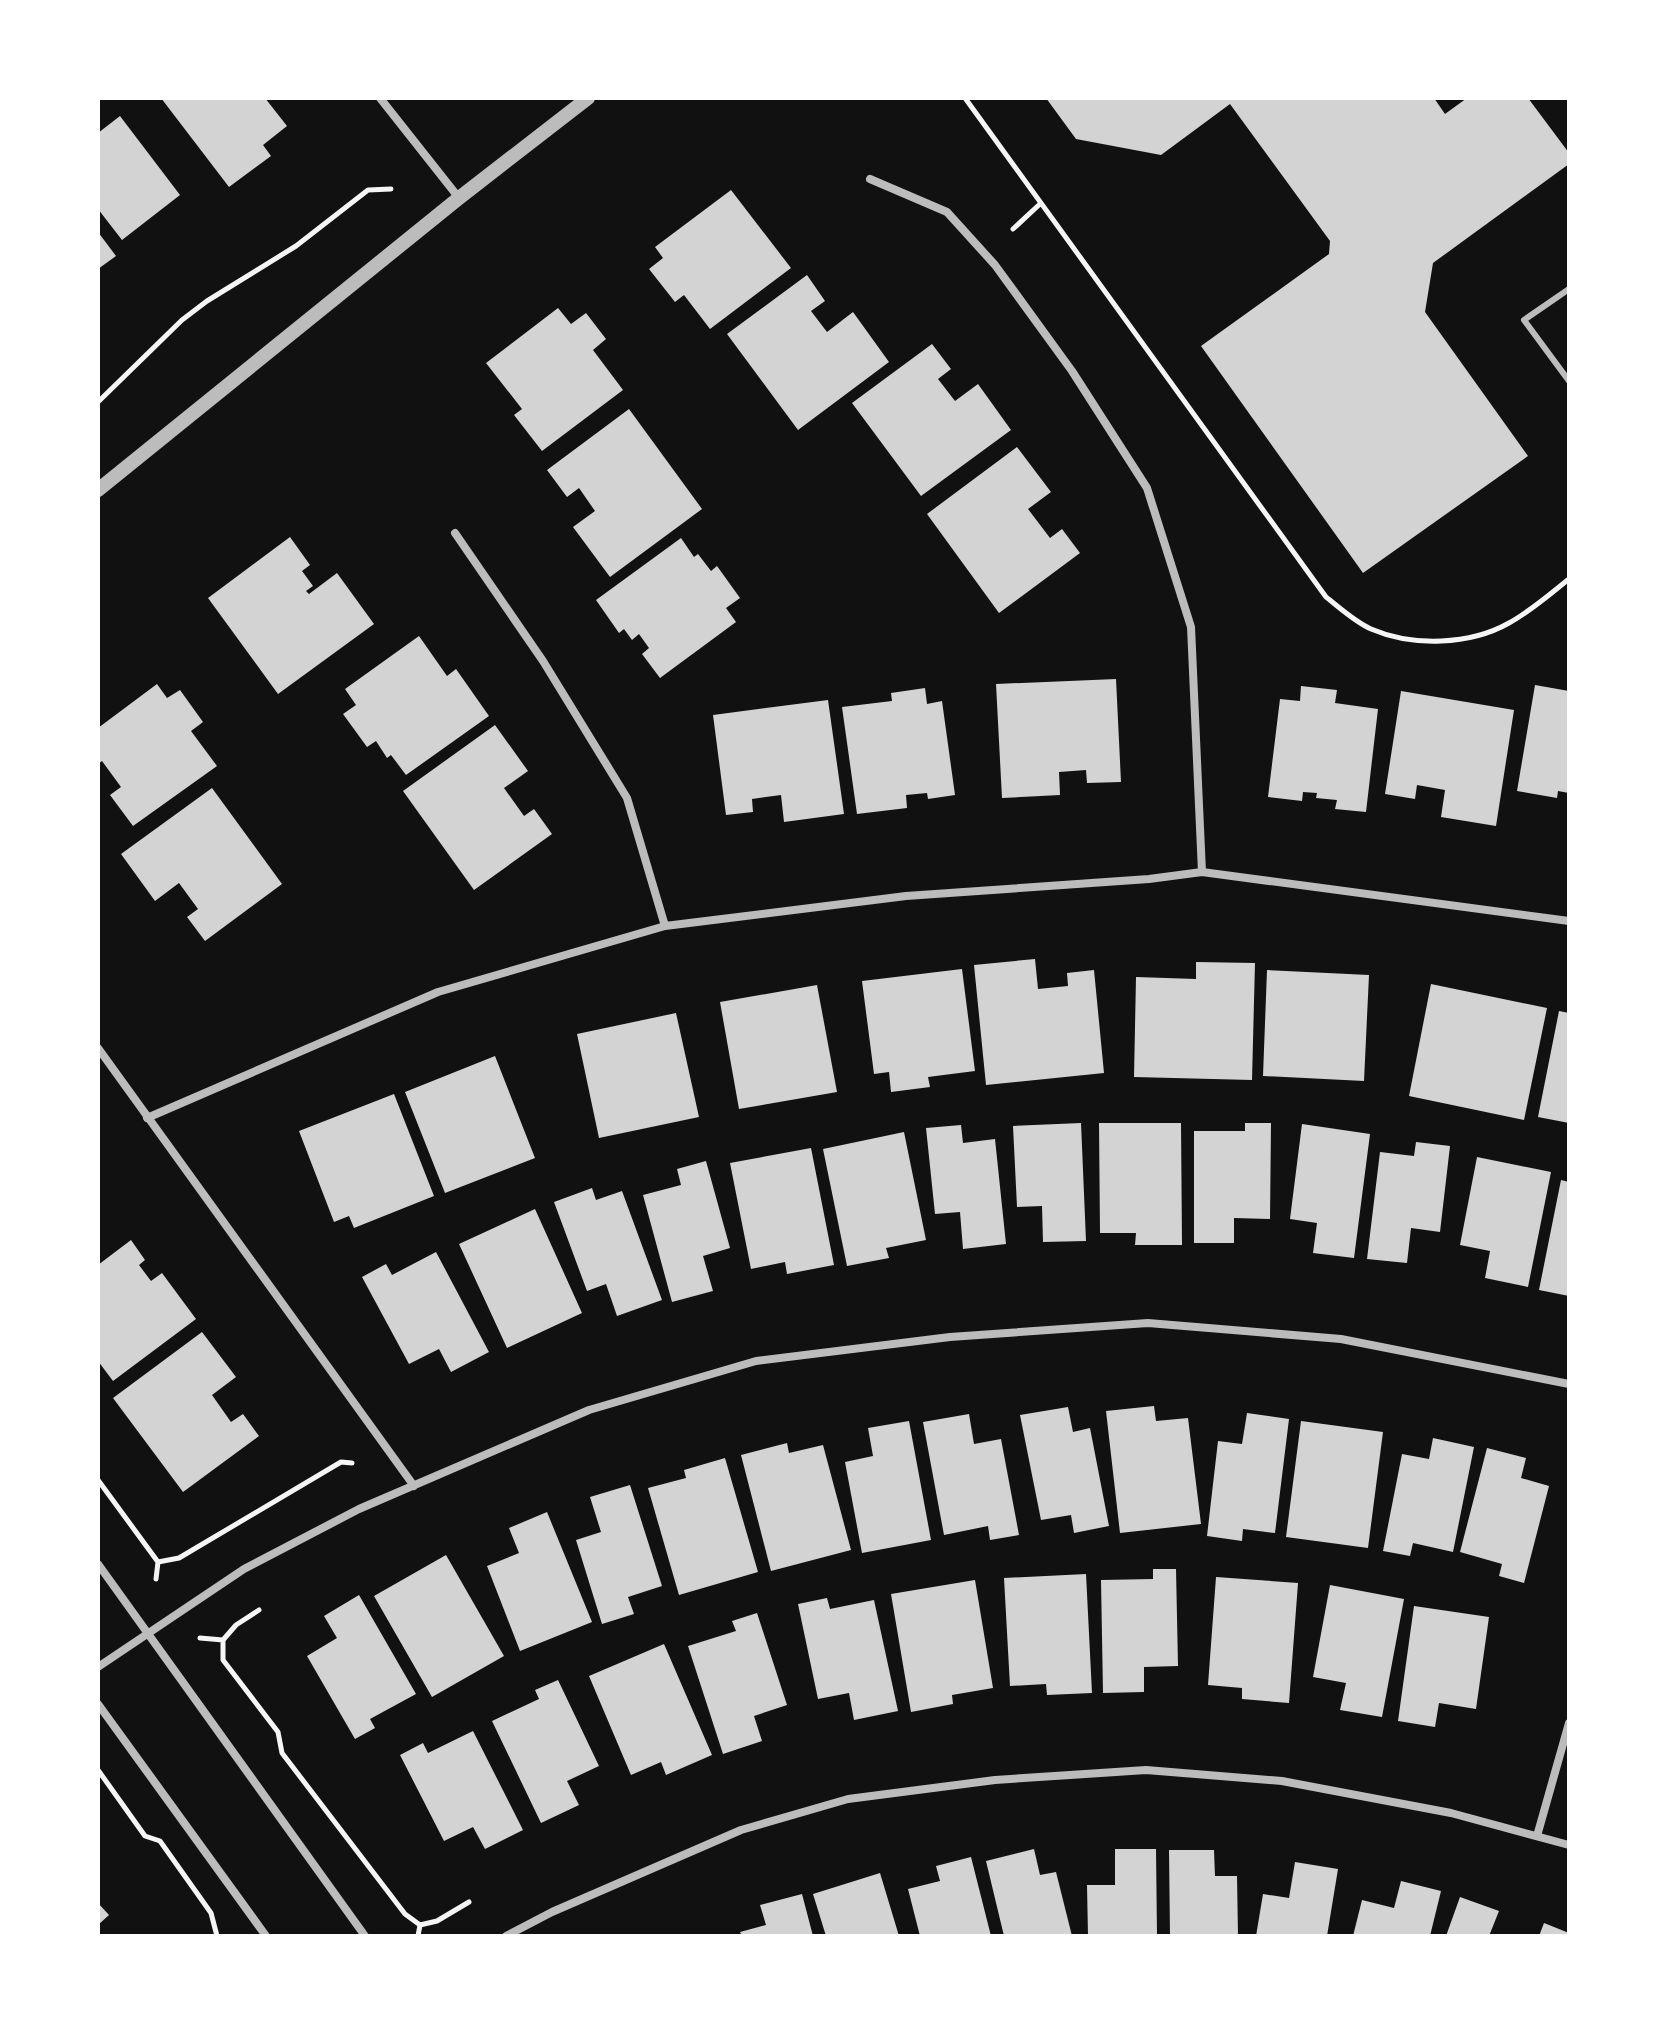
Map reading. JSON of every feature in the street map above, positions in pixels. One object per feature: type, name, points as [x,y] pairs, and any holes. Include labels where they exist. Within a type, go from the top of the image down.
[{"type":"street","points":[[380,98],[459,198]]},
{"type":"street","points":[[98,490],[459,198],[588,98]]},
{"type":"street","points":[[870,179],[947,212],[995,265],[1072,371],[1147,488],[1191,627],[1202,872]]},
{"type":"street","points":[[455,533],[543,661],[627,798],[665,926]]},
{"type":"street","points":[[147,1118],[438,992],[665,926],[906,896],[1149,879],[1202,872],[1569,921]]},
{"type":"street","points":[[98,1048],[414,1486]]},
{"type":"street","points":[[98,1667],[244,1569],[359,1509],[589,1410],[756,1361],[950,1337],[1148,1323],[1341,1339],[1569,1384]]},
{"type":"street","points":[[98,1564],[365,1936]]},
{"type":"street","points":[[98,1704],[266,1936]]},
{"type":"street","points":[[1537,1836],[1569,1723]]},
{"type":"street","points":[[506,1936],[552,1912],[741,1830],[848,1799],[995,1780],[1146,1770],[1282,1781],[1451,1813],[1569,1845]]},
{"type":"lane","points":[[1569,289],[1524,320],[1569,381]]},
{"type":"path","points":[[965,98],[1326,597],[1346,613],[1369,629],[1398,638],[1431,641],[1463,638],[1509,623],[1569,579]]},
{"type":"path","points":[[98,402],[182,320],[207,301],[296,246],[368,190],[391,189]]},
{"type":"path","points":[[1013,229],[1041,203]]},
{"type":"path","points":[[158,1562],[179,1558],[341,1462],[352,1463]]},
{"type":"path","points":[[98,1480],[158,1562],[156,1579]]},
{"type":"path","points":[[259,1610],[236,1625],[223,1640],[223,1660],[278,1732],[282,1753],[405,1914],[420,1925],[437,1921],[469,1902]]},
{"type":"path","points":[[200,1638],[223,1640]]},
{"type":"path","points":[[98,1770],[145,1836],[160,1841],[211,1913],[217,1936]]},
{"type":"path","points":[[418,1936],[420,1925]]},
{"type":"building","points":[[161,98],[265,98],[287,126],[263,145],[271,156],[229,187]]},
{"type":"building","points":[[1046,98],[1434,98],[1445,114],[1467,98],[1528,98],[1569,153],[1569,164],[1433,263],[1425,312],[1528,456],[1363,573],[1201,346],[1329,254],[1330,241],[1230,104],[1161,155],[1076,139]]},
{"type":"building","points":[[120,116],[180,195],[122,240],[98,209],[98,133]]},
{"type":"building","points":[[731,190],[791,268],[710,329],[684,295],[675,302],[649,269],[663,258],[655,247]]},
{"type":"building","points":[[98,232],[116,256],[98,269]]},
{"type":"building","points":[[807,275],[825,301],[811,311],[827,332],[853,312],[889,362],[798,430],[727,334]]},
{"type":"building","points":[[558,308],[571,324],[586,313],[606,339],[593,350],[623,390],[542,451],[514,415],[522,409],[486,363]]},
{"type":"building","points":[[932,344],[951,369],[938,379],[955,401],[978,384],[1011,430],[921,496],[852,403]]},
{"type":"building","points":[[629,409],[702,509],[610,577],[573,527],[595,511],[579,488],[567,497],[547,470]]},
{"type":"building","points":[[1017,447],[1051,492],[1028,509],[1050,538],[1062,529],[1080,553],[999,613],[927,514]]},
{"type":"building","points":[[290,537],[310,565],[302,571],[313,586],[306,591],[309,594],[337,573],[374,624],[278,694],[208,598]]},
{"type":"building","points":[[681,538],[694,557],[698,554],[711,571],[717,566],[740,598],[726,608],[736,622],[660,678],[642,654],[649,648],[639,634],[632,640],[624,629],[619,633],[596,600]]},
{"type":"building","points":[[419,636],[447,676],[456,669],[489,716],[406,775],[391,755],[387,758],[376,741],[367,747],[343,714],[356,705],[345,689]]},
{"type":"building","points":[[1116,679],[1121,782],[1087,783],[1086,770],[1059,772],[1060,795],[1002,798],[996,684]]},
{"type":"building","points":[[157,684],[167,698],[180,690],[203,722],[191,731],[217,766],[133,826],[110,795],[121,787],[102,761],[98,764],[98,728]]},
{"type":"building","points":[[1535,685],[1569,691],[1569,793],[1558,791],[1557,798],[1517,791]]},
{"type":"building","points":[[1301,686],[1337,690],[1335,703],[1378,709],[1366,812],[1335,809],[1337,800],[1316,798],[1317,793],[1303,792],[1302,801],[1268,797],[1280,699],[1300,701]]},
{"type":"building","points":[[925,688],[927,704],[942,701],[955,795],[928,799],[927,793],[906,795],[907,808],[857,814],[842,707],[892,701],[891,693]]},
{"type":"building","points":[[1401,691],[1514,710],[1496,826],[1441,817],[1445,790],[1417,785],[1415,799],[1385,794]]},
{"type":"building","points":[[828,700],[844,814],[784,822],[781,795],[752,799],[753,812],[726,815],[713,715]]},
{"type":"building","points":[[495,725],[528,771],[504,788],[524,816],[534,809],[552,834],[474,890],[403,791]]},
{"type":"building","points":[[212,788],[282,884],[205,941],[187,917],[198,909],[179,883],[155,901],[121,854]]},
{"type":"building","points":[[1035,959],[1038,989],[1068,986],[1067,973],[1094,970],[1104,1073],[986,1085],[974,965]]},
{"type":"building","points":[[1196,962],[1255,963],[1252,1080],[1134,1077],[1136,977],[1196,979]]},
{"type":"building","points":[[962,969],[975,1071],[928,1077],[930,1087],[891,1092],[889,1072],[874,1074],[862,981]]},
{"type":"building","points":[[1267,970],[1369,975],[1364,1081],[1263,1076]]},
{"type":"building","points":[[1431,984],[1547,1008],[1524,1120],[1409,1096]]},
{"type":"building","points":[[817,985],[837,1092],[739,1109],[720,1002]]},
{"type":"building","points":[[1559,1011],[1569,1013],[1569,1123],[1538,1117]]},
{"type":"building","points":[[676,1013],[699,1117],[599,1138],[577,1034]]},
{"type":"building","points":[[495,1056],[535,1158],[445,1193],[405,1092]]},
{"type":"building","points":[[394,1094],[434,1196],[354,1228],[349,1216],[334,1222],[299,1131]]},
{"type":"building","points":[[1081,1123],[1086,1241],[1043,1242],[1042,1206],[1017,1207],[1013,1126]]},
{"type":"building","points":[[1099,1123],[1181,1123],[1182,1245],[1135,1245],[1136,1233],[1100,1233]]},
{"type":"building","points":[[1245,1123],[1271,1123],[1270,1219],[1234,1218],[1234,1243],[1194,1243],[1194,1131],[1245,1131]]},
{"type":"building","points":[[1302,1124],[1370,1134],[1354,1258],[1313,1253],[1317,1223],[1290,1219]]},
{"type":"building","points":[[961,1125],[963,1143],[995,1139],[1006,1244],[963,1249],[960,1212],[935,1214],[926,1128]]},
{"type":"building","points":[[904,1132],[926,1240],[886,1248],[889,1258],[847,1266],[823,1149]]},
{"type":"building","points":[[1416,1142],[1450,1146],[1440,1232],[1411,1228],[1407,1263],[1367,1259],[1380,1152],[1414,1156]]},
{"type":"building","points":[[811,1148],[834,1265],[787,1274],[785,1262],[751,1269],[730,1163]]},
{"type":"building","points":[[1477,1157],[1551,1172],[1528,1287],[1485,1278],[1490,1251],[1460,1245]]},
{"type":"building","points":[[706,1161],[730,1248],[703,1256],[713,1291],[672,1302],[643,1195],[681,1185],[677,1169]]},
{"type":"building","points":[[1561,1180],[1569,1182],[1569,1296],[1539,1290]]},
{"type":"building","points":[[592,1188],[596,1200],[622,1191],[662,1300],[617,1316],[606,1284],[587,1291],[554,1202]]},
{"type":"building","points":[[535,1209],[582,1313],[507,1348],[459,1244]]},
{"type":"building","points":[[131,1240],[145,1260],[139,1265],[151,1281],[162,1273],[196,1319],[113,1381],[98,1361],[98,1265]]},
{"type":"building","points":[[436,1252],[489,1352],[451,1372],[439,1349],[409,1364],[362,1277],[386,1264],[392,1275]]},
{"type":"building","points":[[202,1332],[236,1377],[212,1395],[231,1422],[243,1414],[259,1436],[183,1492],[113,1398]]},
{"type":"building","points":[[1154,1406],[1156,1421],[1188,1418],[1201,1524],[1120,1533],[1106,1411]]},
{"type":"building","points":[[1068,1407],[1073,1432],[1090,1428],[1109,1526],[1074,1533],[1071,1515],[1041,1520],[1020,1415]]},
{"type":"building","points":[[1247,1413],[1289,1419],[1275,1533],[1243,1529],[1242,1541],[1207,1536],[1218,1441],[1242,1444]]},
{"type":"building","points":[[969,1414],[974,1444],[1001,1439],[1019,1535],[990,1540],[988,1526],[944,1535],[923,1422]]},
{"type":"building","points":[[909,1421],[931,1540],[862,1553],[845,1462],[873,1456],[868,1428]]},
{"type":"building","points":[[1301,1421],[1383,1432],[1368,1548],[1286,1537]]},
{"type":"building","points":[[1433,1438],[1474,1447],[1453,1552],[1413,1543],[1410,1556],[1383,1551],[1402,1454],[1429,1459]]},
{"type":"building","points":[[787,1443],[789,1453],[823,1445],[851,1550],[771,1571],[741,1455]]},
{"type":"building","points":[[1487,1448],[1526,1458],[1521,1478],[1549,1486],[1524,1583],[1499,1576],[1502,1564],[1460,1552]]},
{"type":"building","points":[[725,1458],[758,1572],[679,1595],[648,1488],[686,1478],[684,1470]]},
{"type":"building","points":[[630,1485],[662,1586],[628,1597],[634,1614],[602,1624],[576,1540],[601,1532],[590,1497]]},
{"type":"building","points":[[547,1512],[592,1622],[520,1651],[487,1566],[519,1553],[509,1528]]},
{"type":"building","points":[[446,1555],[504,1656],[432,1697],[374,1596]]},
{"type":"building","points":[[1153,1569],[1176,1569],[1178,1666],[1144,1667],[1144,1692],[1103,1693],[1101,1580],[1153,1579]]},
{"type":"building","points":[[1086,1574],[1092,1693],[1047,1695],[1046,1684],[1010,1686],[1004,1578]]},
{"type":"building","points":[[1216,1577],[1298,1583],[1289,1703],[1242,1699],[1242,1688],[1208,1685]]},
{"type":"building","points":[[975,1580],[993,1688],[952,1695],[953,1704],[911,1712],[891,1594]]},
{"type":"building","points":[[1330,1585],[1404,1599],[1382,1717],[1340,1710],[1346,1683],[1313,1677]]},
{"type":"building","points":[[359,1595],[416,1694],[370,1719],[375,1728],[355,1739],[307,1656],[337,1638],[324,1616]]},
{"type":"building","points":[[827,1598],[830,1609],[874,1600],[898,1711],[854,1720],[849,1693],[818,1699],[798,1604]]},
{"type":"building","points":[[1414,1606],[1489,1617],[1476,1709],[1439,1703],[1435,1727],[1398,1721]]},
{"type":"building","points":[[757,1613],[787,1705],[754,1716],[762,1741],[723,1754],[688,1646],[736,1631],[732,1621]]},
{"type":"building","points":[[664,1644],[712,1755],[666,1775],[661,1762],[631,1775],[589,1676]]},
{"type":"building","points":[[558,1680],[599,1766],[567,1781],[579,1805],[541,1823],[492,1721],[539,1699],[535,1690]]},
{"type":"building","points":[[473,1731],[523,1830],[485,1849],[473,1827],[444,1841],[400,1755],[423,1743],[428,1753]]},
{"type":"building","points":[[1034,1849],[1040,1875],[1056,1872],[1072,1936],[1004,1936],[986,1861]]},
{"type":"building","points":[[1115,1849],[1156,1849],[1157,1936],[1088,1936],[1087,1885],[1115,1885]]},
{"type":"building","points":[[1169,1850],[1214,1850],[1215,1876],[1237,1876],[1238,1936],[1170,1936]]},
{"type":"building","points":[[971,1857],[991,1936],[920,1936],[908,1889],[940,1881],[936,1866]]},
{"type":"building","points":[[1295,1862],[1338,1869],[1327,1936],[1256,1936],[1263,1894],[1289,1898]]},
{"type":"building","points":[[880,1873],[899,1936],[826,1936],[813,1894]]},
{"type":"building","points":[[1401,1881],[1441,1891],[1430,1936],[1353,1936],[1362,1900],[1394,1908]]},
{"type":"building","points":[[802,1894],[813,1936],[742,1936],[740,1932],[766,1925],[760,1905]]},
{"type":"building","points":[[1460,1897],[1499,1911],[1489,1936],[1446,1936]]},
{"type":"building","points":[[98,1903],[109,1915],[98,1925]]},
{"type":"building","points":[[1544,1923],[1569,1933],[1569,1936],[1539,1936]]}]
